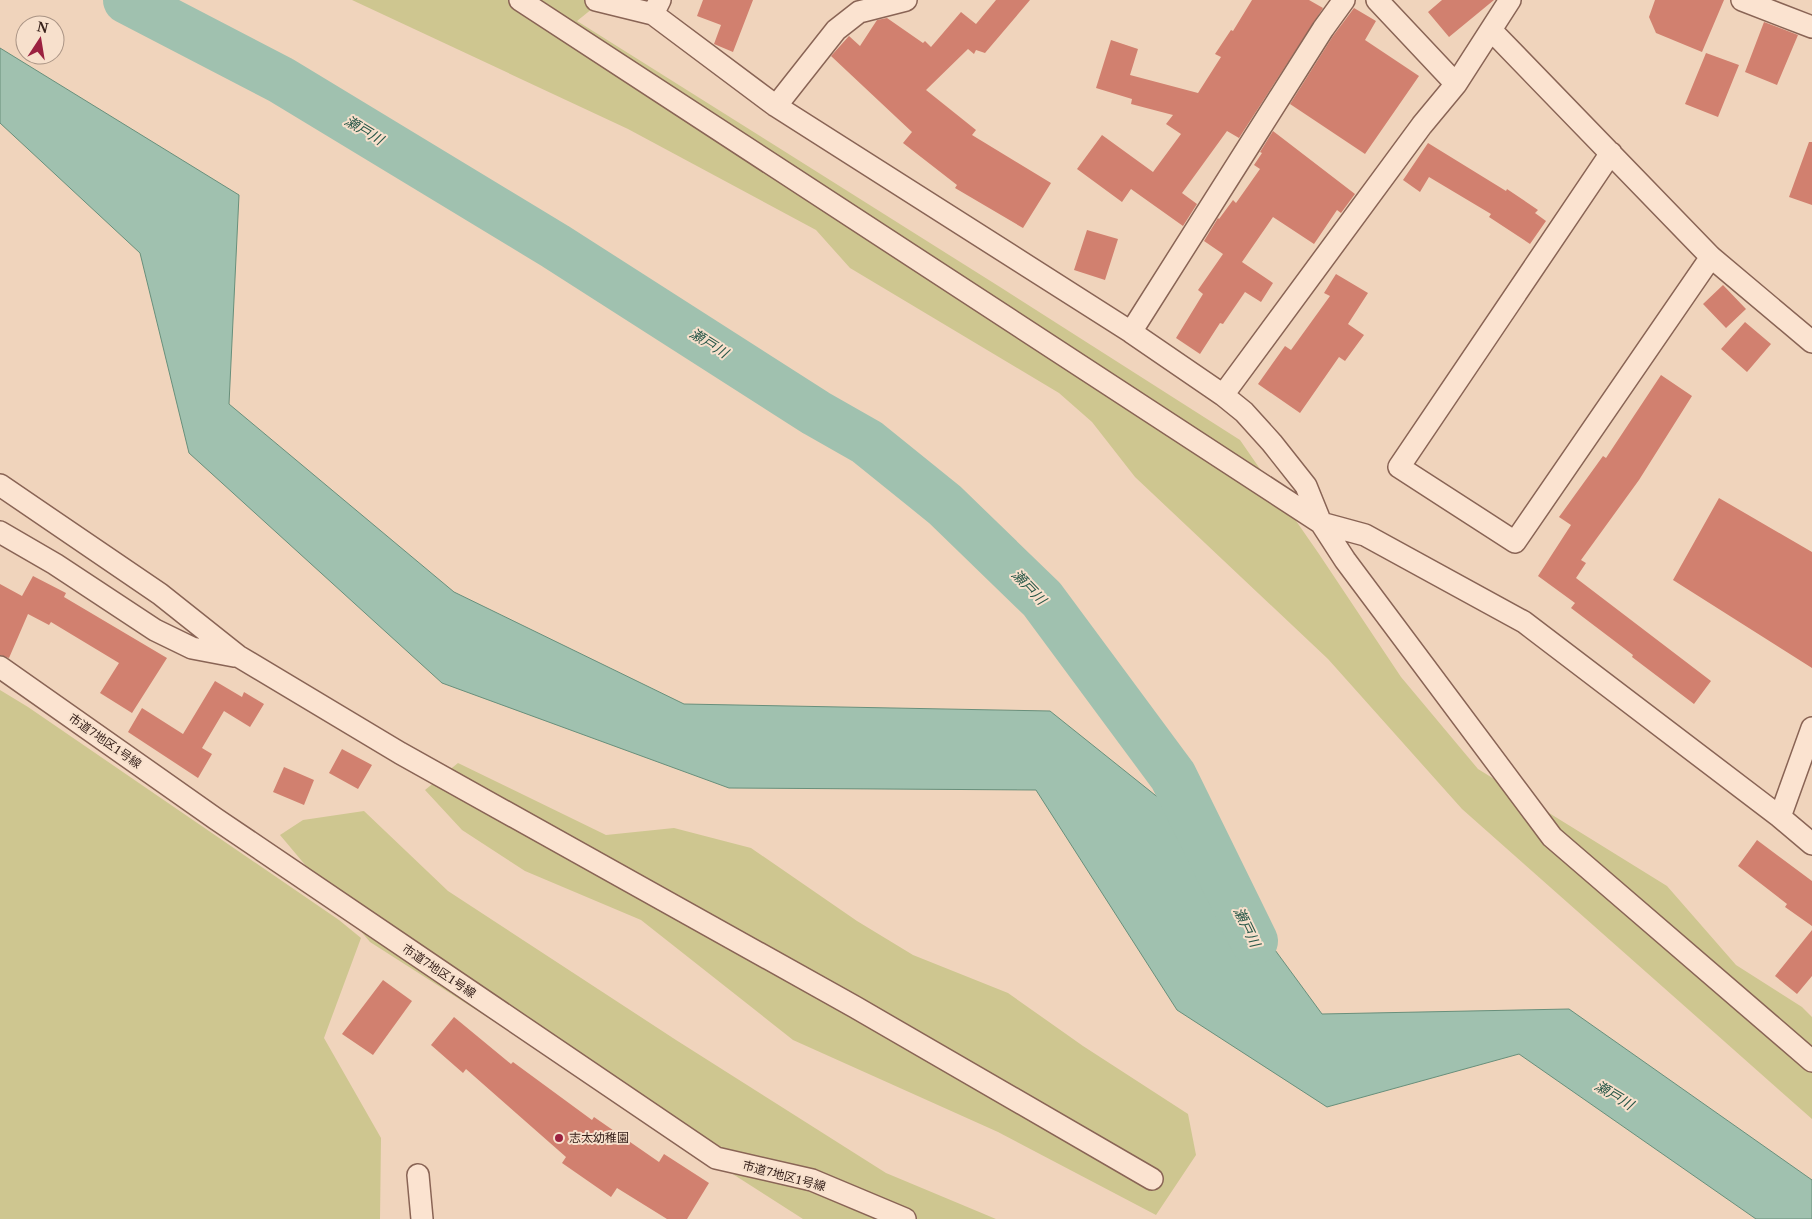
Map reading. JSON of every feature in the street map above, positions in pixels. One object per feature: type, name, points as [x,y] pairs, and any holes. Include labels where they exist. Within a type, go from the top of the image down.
[{"type":"street","points":[[520,0],[1321,523],[1365,535],[1524,622],[1780,817],[1812,844]]},
{"type":"street","points":[[596,0],[656,7],[776,106],[1131,332],[1223,394],[1250,418],[1306,486],[1321,523],[1345,560],[1552,837],[1812,1061]]},
{"type":"street","points":[[776,106],[836,30],[860,12],[906,0]]},
{"type":"street","points":[[1131,332],[1344,0]]},
{"type":"street","points":[[1377,0],[1456,84]]},
{"type":"street","points":[[1223,394],[1422,126],[1456,84],[1510,0]]},
{"type":"street","points":[[1742,0],[1812,27]]},
{"type":"street","points":[[1491,30],[1711,257],[1812,342]]},
{"type":"street","points":[[1611,153],[1399,467],[1516,542],[1711,257]]},
{"type":"street","points":[[0,485],[160,594],[238,656],[408,758],[855,1007],[1152,1179]]},
{"type":"street","points":[[0,532],[55,564],[155,630],[192,648],[238,656]]},
{"type":"street","name":"市道7地区1号線","points":[[0,667],[216,819],[716,1158],[812,1180],[905,1219]]},
{"type":"street","points":[[1780,817],[1812,728]]},
{"type":"street","points":[[418,1175],[422,1219]]},
{"type":"shaded area","points":[[352,0],[603,0],[577,21],[1240,440],[1401,677],[1478,769],[1667,886],[1736,965],[1802,1007],[1812,1017],[1812,1119],[1462,809],[1328,659],[1135,477],[1092,422],[1059,393],[850,268],[816,230],[628,129]]},
{"type":"shaded area","points":[[0,690],[28,707],[339,920],[361,938],[324,1038],[381,1138],[380,1219],[0,1219]]},
{"type":"shaded area","points":[[458,763],[606,835],[674,828],[751,848],[857,921],[913,955],[1008,993],[1083,1046],[1188,1114],[1196,1155],[1156,1215],[998,1132],[793,1040],[641,920],[525,871],[462,830],[425,790]]},
{"type":"shaded area","points":[[364,811],[448,891],[676,1040],[886,1173],[996,1219],[803,1219],[370,942],[280,835],[303,820]]},
{"type":"water","points":[[0,48],[15,57],[15,65],[28,65],[239,195],[229,404],[454,592],[684,704],[1050,711],[1170,807],[1322,1014],[1569,1009],[1812,1180],[1812,1219],[1756,1219],[1519,1054],[1327,1107],[1177,1010],[1036,790],[729,788],[442,683],[189,453],[140,253],[0,123]]},
{"type":"building","points":[[703,0],[753,0],[733,52],[714,44],[721,25],[697,16]]},
{"type":"building","points":[[996,0],[1030,0],[985,53],[976,50],[974,54],[968,49],[926,90],[976,130],[972,135],[1051,183],[1023,228],[955,188],[957,185],[903,143],[912,132],[831,56],[849,36],[860,46],[877,20],[887,18],[923,43],[925,41],[931,47],[961,12],[976,24]]},
{"type":"building","points":[[1252,0],[1309,0],[1323,8],[1239,138],[1227,131],[1182,193],[1197,204],[1183,226],[1131,189],[1122,202],[1077,169],[1102,135],[1153,172],[1181,134],[1166,124],[1173,115],[1131,104],[1132,99],[1096,88],[1111,40],[1138,49],[1130,75],[1198,93],[1221,57],[1215,54],[1231,30],[1233,31]]},
{"type":"building","points":[[1442,0],[1494,0],[1449,37],[1428,12]]},
{"type":"building","points":[[1655,0],[1724,0],[1702,52],[1656,33],[1649,17]]},
{"type":"building","points":[[1354,8],[1376,21],[1365,40],[1419,76],[1365,154],[1290,104],[1333,36]]},
{"type":"building","points":[[1764,22],[1798,35],[1777,85],[1745,72]]},
{"type":"building","points":[[1706,53],[1739,65],[1718,117],[1685,104]]},
{"type":"building","points":[[1273,131],[1355,194],[1341,213],[1337,210],[1314,244],[1273,217],[1242,262],[1273,283],[1261,302],[1245,292],[1223,324],[1220,323],[1200,354],[1176,338],[1203,294],[1198,290],[1223,254],[1204,241],[1218,218],[1233,200],[1236,203],[1260,169],[1254,165]]},
{"type":"building","points":[[1809,142],[1812,142],[1812,205],[1789,197]]},
{"type":"building","points":[[1428,143],[1506,191],[1507,189],[1538,210],[1535,213],[1546,221],[1530,244],[1489,217],[1491,214],[1429,177],[1420,192],[1403,180]]},
{"type":"building","points":[[1087,230],[1118,239],[1105,280],[1074,270]]},
{"type":"building","points":[[1336,274],[1368,293],[1348,324],[1364,335],[1345,361],[1339,357],[1300,413],[1258,384],[1285,346],[1291,350],[1330,296],[1324,293]]},
{"type":"building","points":[[1723,285],[1746,309],[1726,328],[1703,304]]},
{"type":"building","points":[[1745,322],[1771,344],[1747,372],[1721,349]]},
{"type":"building","points":[[1661,375],[1692,396],[1639,480],[1581,560],[1586,563],[1576,578],[1711,681],[1694,704],[1571,608],[1575,603],[1538,576],[1571,525],[1559,517],[1603,456],[1606,458]]},
{"type":"building","points":[[1719,498],[1812,552],[1812,668],[1673,580]]},
{"type":"building","points":[[33,576],[66,593],[64,597],[167,658],[132,713],[100,693],[119,663],[51,622],[49,625],[28,614],[9,658],[0,655],[0,584],[22,596]]},
{"type":"building","points":[[215,681],[242,697],[244,692],[264,704],[250,727],[224,711],[202,748],[212,754],[198,778],[128,732],[142,708],[183,734]]},
{"type":"building","points":[[342,749],[372,765],[358,789],[329,773]]},
{"type":"building","points":[[284,767],[314,780],[304,805],[273,792]]},
{"type":"building","points":[[1757,840],[1812,881],[1812,926],[1785,907],[1787,904],[1738,866]]},
{"type":"building","points":[[1812,930],[1812,976],[1797,994],[1775,976]]},
{"type":"building","points":[[383,980],[412,1001],[373,1055],[342,1034]]},
{"type":"building","points":[[454,1017],[511,1064],[513,1062],[592,1120],[594,1117],[659,1162],[664,1154],[709,1183],[687,1219],[667,1219],[617,1188],[611,1197],[562,1163],[566,1157],[466,1069],[463,1073],[431,1045]]},
{"type":"waterway","name":"瀬戸川","points":[[127,0],[281,80],[555,246],[816,413],[867,442],[945,505],[1042,599],[1173,776],[1254,941]]},
{"type":"place","name":"志太幼稚園","points":[[559,1138]]}]
